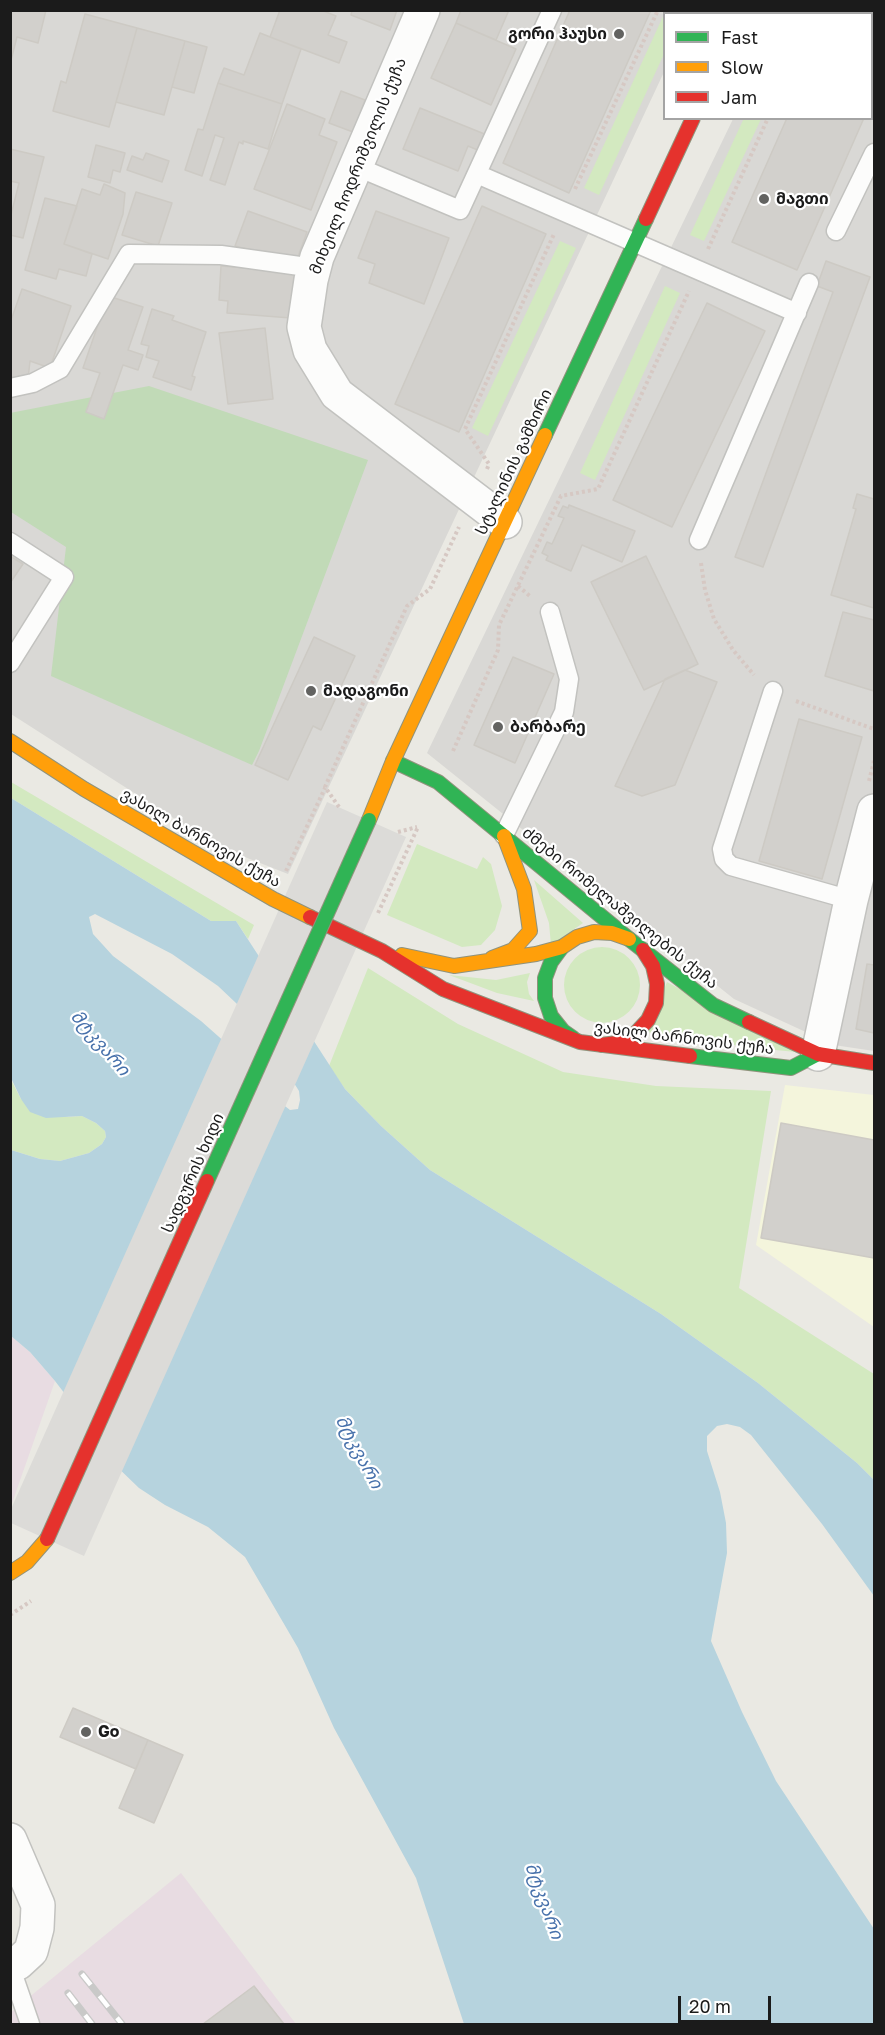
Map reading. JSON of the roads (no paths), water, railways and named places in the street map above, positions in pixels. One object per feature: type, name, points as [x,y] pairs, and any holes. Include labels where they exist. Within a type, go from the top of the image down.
[{"type":"street","name":"მიხეილ ჩოდრიშვილის ქუჩა","points":[[423,10],[355,166],[314,268],[304,327],[310,350],[337,394],[505,522]]},
{"type":"street","name":"სტალინის გამზირი","points":[[369,820],[393,761],[692,120]]},
{"type":"street","name":"ვასილ ბარნოვის ქუჩა","points":[[10,741],[84,789],[273,899],[382,951],[443,989],[580,1042],[791,1068],[818,1054]]},
{"type":"street","name":"ძმები რომელაშვილების ქუჩა","points":[[393,761],[438,782],[713,1005],[818,1054],[874,1063]]},
{"type":"street","points":[[818,1054],[851,900],[874,811]]},
{"type":"street","name":"სადგურის ხიდი","points":[[10,1573],[27,1563],[47,1539],[369,820]]},
{"type":"street","points":[[504,835],[524,889],[530,931],[544,978],[544,998],[551,1016],[563,1031],[580,1042]]},
{"type":"street","points":[[478,963],[513,950],[530,931]]},
{"type":"street","points":[[478,963],[536,954],[562,947],[577,937],[594,933],[612,933],[629,939]]},
{"type":"street","points":[[544,978],[551,962],[562,947]]},
{"type":"street","points":[[599,1045],[618,1043],[635,1034],[648,1020],[656,1003],[657,984],[653,966],[643,950]]},
{"type":"street","name":"ვასილ ბარნოვის ქუჩა","points":[[382,951],[454,966],[478,963]]},
{"type":"street","points":[[10,1840],[38,1905],[38,1928],[31,1951],[18,1963],[10,1966]]},
{"type":"lane","points":[[355,166],[460,210],[552,10]]},
{"type":"lane","points":[[836,231],[874,153]]},
{"type":"lane","points":[[477,174],[797,312]]},
{"type":"lane","points":[[10,388],[33,383],[60,369],[129,254],[221,255],[314,268]]},
{"type":"lane","points":[[699,540],[810,283]]},
{"type":"lane","points":[[10,542],[64,577],[10,663]]},
{"type":"lane","points":[[504,835],[564,712],[569,679],[550,612]]},
{"type":"lane","points":[[773,691],[722,849],[724,860],[731,866],[851,900]]},
{"type":"lane","points":[[10,1966],[30,2025]]},
{"type":"water","name":"მტკვარი","points":[[11,798],[211,921],[236,921],[345,1089],[381,1126],[430,1170],[661,1314],[758,1383],[857,1463],[874,1480],[874,1596],[822,1524],[751,1435],[740,1427],[727,1424],[717,1426],[707,1436],[707,1451],[720,1492],[726,1523],[727,1553],[711,1641],[776,1781],[874,1929],[874,2024],[464,2024],[416,1878],[334,1728],[298,1648],[245,1557],[208,1527],[165,1505],[139,1488],[111,1461],[105,1446],[55,1381],[30,1352],[11,1336],[11,1150],[40,1159],[60,1161],[89,1153],[102,1144],[106,1137],[105,1131],[96,1123],[82,1116],[46,1118],[30,1112],[11,1078]],"holes":[[[95,914],[172,954],[218,986],[255,1021],[299,1091],[298,1109],[290,1110],[281,1103],[227,1044],[201,1021],[113,956],[93,934],[89,917]]]},
{"type":"railway","points":[[82,1974],[122,2024]]},
{"type":"railway","points":[[68,1993],[92,2024]]},
{"type":"place","name":"გორი ჰაუსი","points":[[619,34]]},
{"type":"place","name":"მაგთი","points":[[764,199]]},
{"type":"place","name":"მადაგონი","points":[[311,691]]},
{"type":"place","name":"ბარბარე","points":[[498,727]]},
{"type":"place","name":"Go","points":[[86,1732]]}]
